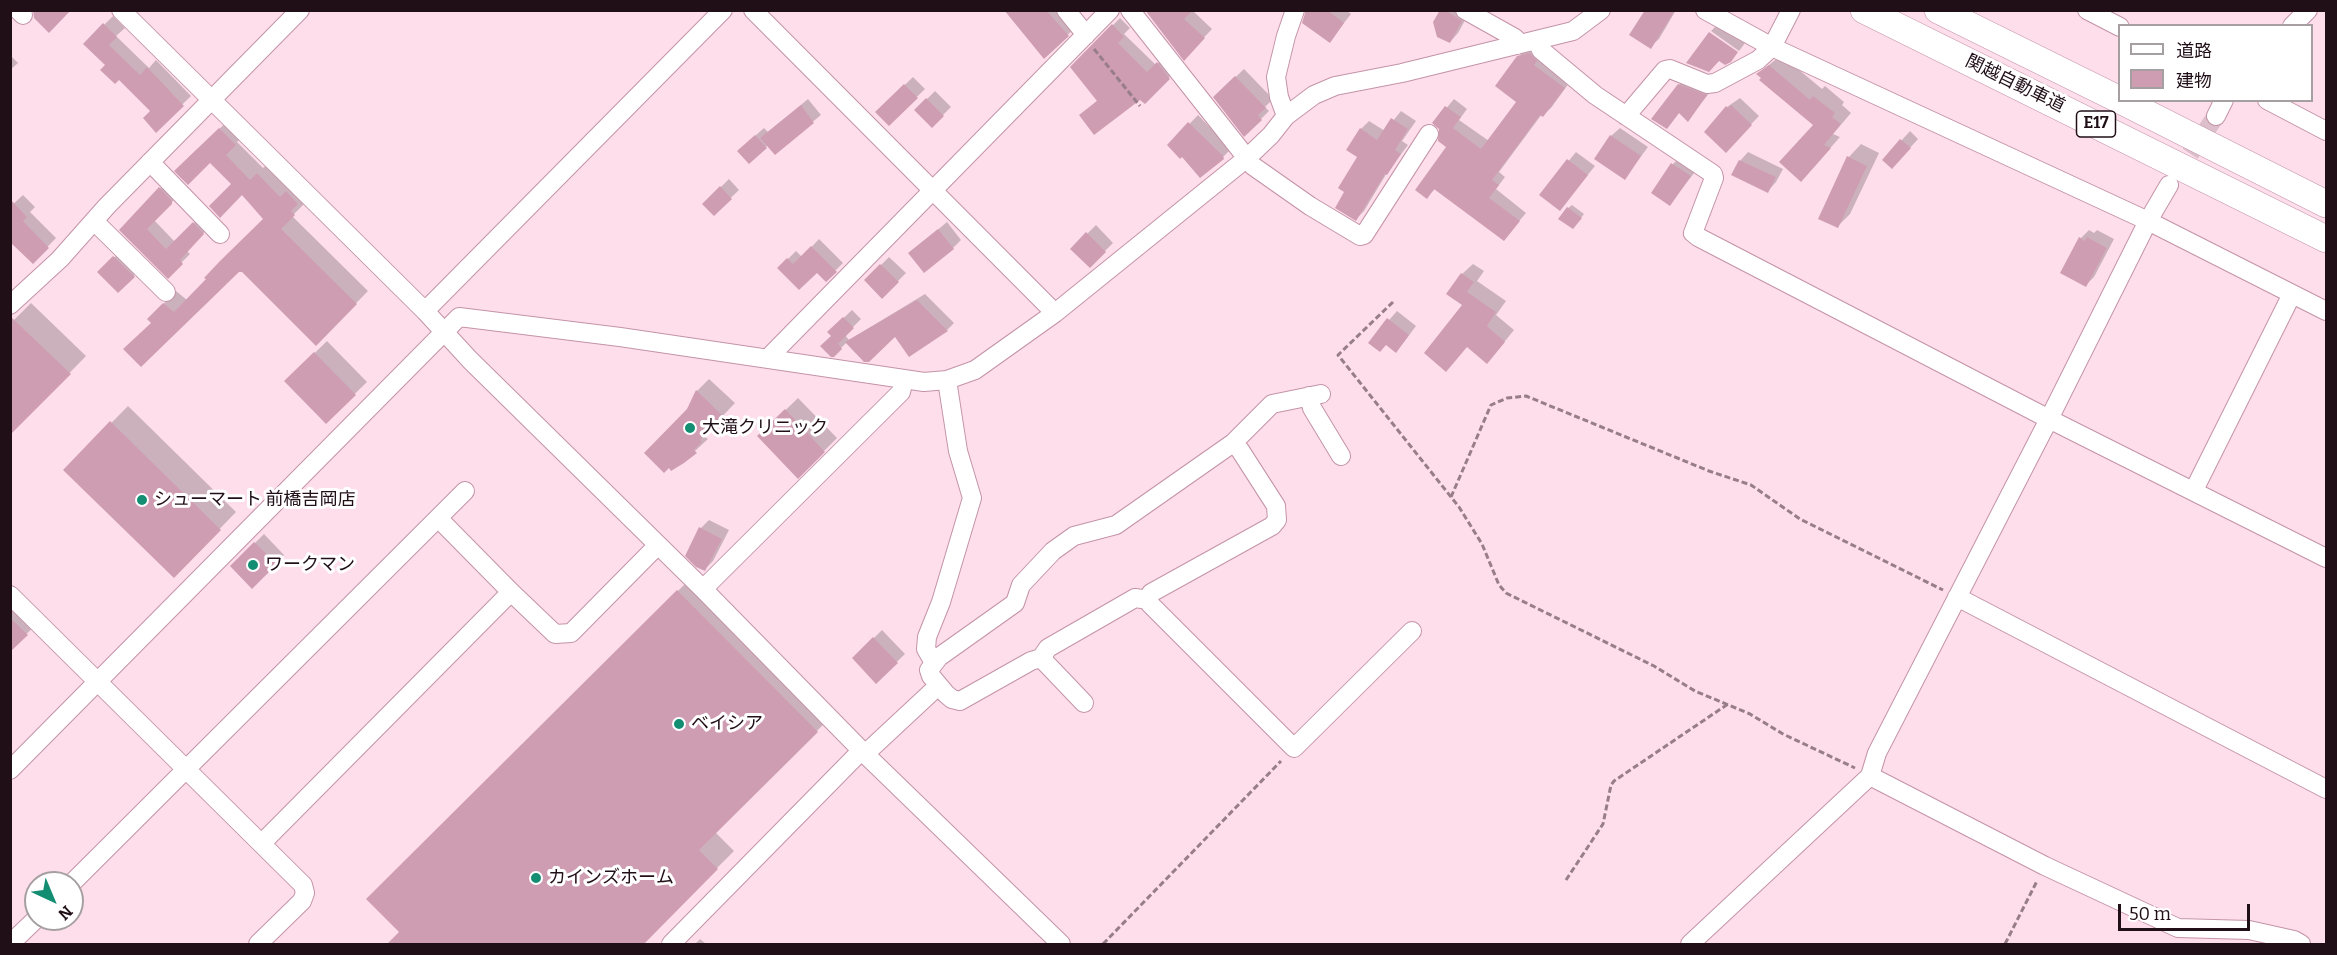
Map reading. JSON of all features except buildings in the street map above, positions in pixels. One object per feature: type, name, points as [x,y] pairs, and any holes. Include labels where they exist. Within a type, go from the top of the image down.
[{"type":"highway","name":"関越自動車道","points":[[1864,10],[2326,239]]},
{"type":"highway","name":"関越自動車道","points":[[1938,10],[2118,99]]},
{"type":"highway","name":"関越自動車道","points":[[2124,102],[2326,204]]},
{"type":"street","points":[[121,10],[425,310],[470,360],[703,589],[863,752],[1061,945]]},
{"type":"street","points":[[10,305],[60,259],[150,162],[300,10]]},
{"type":"street","points":[[425,310],[723,10]]},
{"type":"street","points":[[753,10],[1055,313]]},
{"type":"street","points":[[1066,10],[1086,35]]},
{"type":"street","points":[[772,359],[772,354],[1110,10]]},
{"type":"street","points":[[1130,10],[1253,166],[1294,195],[1360,236],[1364,234],[1429,134]]},
{"type":"street","points":[[1286,116],[1279,97],[1276,77],[1295,10]]},
{"type":"street","points":[[1465,10],[1515,38],[1517,45]]},
{"type":"street","points":[[10,770],[446,332],[455,320],[464,316],[924,382],[947,380],[975,370],[1055,313],[1247,158],[1271,135],[1286,116],[1314,95],[1335,86],[1573,31],[1601,10]]},
{"type":"street","points":[[1705,10],[1772,47],[2148,221],[2326,311]]},
{"type":"street","points":[[1626,116],[1665,70],[1670,69],[1707,84],[1715,83],[1758,60],[1772,47],[1791,10]]},
{"type":"street","points":[[2096,13],[2118,26]]},
{"type":"street","points":[[1537,41],[1541,50],[1557,64],[1626,116],[1713,174],[1714,178],[1693,233],[1698,237],[2049,419],[2326,558]]},
{"type":"street","points":[[2271,102],[2326,131]]},
{"type":"street","points":[[150,162],[220,234]]},
{"type":"street","points":[[1690,945],[1870,776],[1877,753],[2148,221],[2169,185]]},
{"type":"street","points":[[94,221],[166,292]]},
{"type":"street","points":[[2194,490],[2292,294]]},
{"type":"street","points":[[703,589],[901,392],[904,379]]},
{"type":"street","points":[[933,661],[926,649],[927,638],[941,602],[972,498],[958,451],[947,380]]},
{"type":"street","points":[[1149,600],[1135,598],[1048,648],[1041,658],[1031,661],[960,701],[951,699],[938,686],[929,670],[933,661],[1015,603],[1021,585],[1053,551],[1074,536],[1116,525],[1237,439],[1272,404],[1315,395],[1312,408],[1341,456]]},
{"type":"street","points":[[1237,439],[1240,450],[1276,506],[1277,520],[1272,526],[1151,593],[1150,604],[1294,748],[1412,631]]},
{"type":"street","points":[[84,871],[465,490]]},
{"type":"street","points":[[438,518],[555,634],[571,633],[657,546]]},
{"type":"street","points":[[262,843],[511,592]]},
{"type":"street","points":[[10,595],[303,885],[302,901],[258,945]]},
{"type":"street","points":[[1957,597],[2326,789]]},
{"type":"street","points":[[1041,658],[1084,703]]},
{"type":"street","points":[[670,945],[863,752],[938,686]]},
{"type":"street","points":[[1870,776],[2045,866],[2178,928],[2249,930],[2294,940],[2301,945]]},
{"type":"street","points":[[10,944],[24,931]]},
{"type":"path","points":[[1086,35],[1090,44],[1140,106]]},
{"type":"path","points":[[1393,302],[1338,355],[1451,497],[1475,531],[1499,585],[1506,593],[1654,666],[1695,691],[1728,704],[1870,776]]},
{"type":"path","points":[[1451,497],[1491,405],[1506,398],[1526,396],[1709,471],[1751,485],[1800,519],[1957,597]]},
{"type":"path","points":[[1566,880],[1603,824],[1611,785],[1614,781],[1728,704]]},
{"type":"path","points":[[1103,945],[1294,748]]},
{"type":"path","points":[[2006,945],[2045,866]]},
{"type":"tunnel","points":[[2175,176],[2216,116]]},
{"type":"place","name":"大滝クリニック","points":[[690,428]]},
{"type":"place","name":"シューマート 前橋吉岡店","points":[[142,500]]},
{"type":"place","name":"ワークマン","points":[[253,565]]},
{"type":"place","name":"ベイシア","points":[[679,724]]},
{"type":"place","name":"カインズホーム","points":[[536,878]]}]
